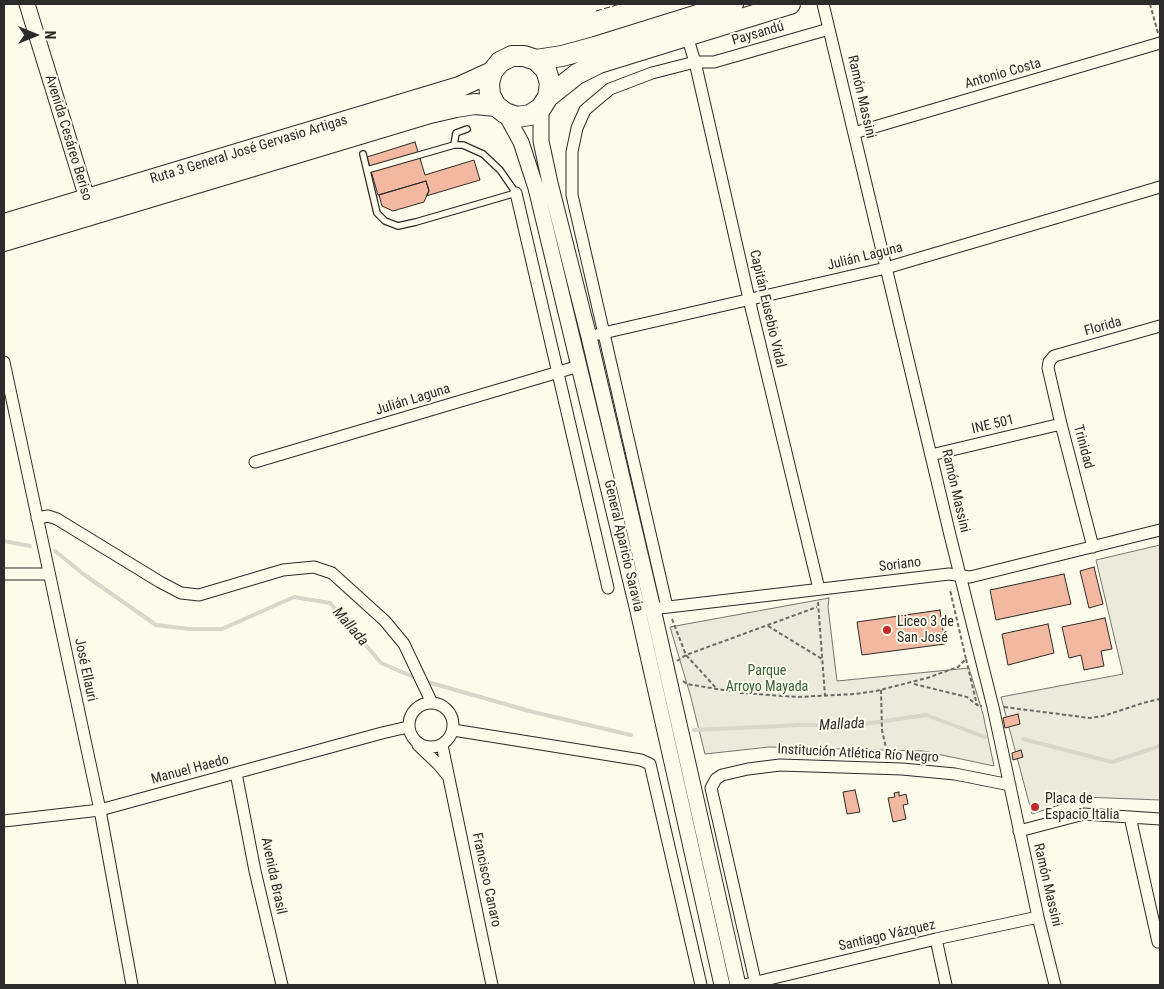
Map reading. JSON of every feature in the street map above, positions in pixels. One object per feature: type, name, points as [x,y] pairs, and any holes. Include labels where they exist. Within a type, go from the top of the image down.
[{"type":"highway","points":[[536,60],[562,56],[595,47],[733,4]]},
{"type":"highway","points":[[545,102],[550,83],[546,70],[536,60],[524,56],[512,56],[500,62],[492,72],[489,83],[490,95],[500,110],[517,117],[530,115],[545,102],[577,74],[599,63],[790,4]]},
{"type":"highway","name":"Ruta 3 General José Gervasio Artigas","points":[[4,240],[90,206],[459,87],[492,72]]},
{"type":"highway","name":"Ruta 3 General José Gervasio Artigas","points":[[4,224],[90,206],[456,107],[476,104],[500,110]]},
{"type":"main road","name":"Avenida Cesáreo Beriso","points":[[27,4],[90,206]]},
{"type":"main road","name":"General Aparicio Saravia","points":[[545,102],[541,141],[550,183],[589,336],[653,609],[738,985]]},
{"type":"main road","name":"General Aparicio Saravia","points":[[500,110],[521,142],[534,179],[580,366],[653,609],[722,985]]},
{"type":"street","name":"Ramón Massini","points":[[823,4],[993,707],[1038,917],[1055,985]]},
{"type":"street","name":"Paysandú","points":[[695,62],[714,62],[829,29]]},
{"type":"street","name":"Capitán Eusebio Vidal","points":[[687,36],[695,62],[749,299],[819,589]]},
{"type":"street","name":"Antonio Costa","points":[[854,133],[1159,37]]},
{"type":"street","name":"General Aparicio Saravia","points":[[653,609],[604,333],[572,195],[572,152],[577,128],[585,110],[610,89],[652,73],[695,62]]},
{"type":"street","name":"Julián Laguna","points":[[574,341],[886,268],[1160,187]]},
{"type":"street","name":"General Aparicio Saravia","points":[[516,193],[608,588]]},
{"type":"street","name":"Florida","points":[[1054,356],[1160,326]]},
{"type":"street","name":"Trinidad","points":[[1054,356],[1049,362],[1048,368],[1093,547]]},
{"type":"street","name":"José Ellauri","points":[[4,362],[100,810],[132,985]]},
{"type":"street","name":"Julián Laguna","points":[[255,462],[580,366]]},
{"type":"street","name":"INE 501","points":[[931,455],[1061,424]]},
{"type":"street","points":[[37,518],[48,516],[57,519],[181,593],[199,595],[283,570],[314,567],[332,573],[385,620],[404,644],[432,703]]},
{"type":"street","name":"Soriano","points":[[653,609],[949,574],[970,578],[1160,530]]},
{"type":"street","points":[[4,574],[49,574]]},
{"type":"street","points":[[427,691],[425,699],[411,715],[408,727],[417,744],[438,764],[450,780]]},
{"type":"street","points":[[382,733],[397,735],[429,748],[442,745],[450,736],[452,730],[453,723],[448,711],[444,707],[432,703],[419,706]]},
{"type":"street","name":"Manuel Haedo","points":[[4,821],[100,810],[408,727]]},
{"type":"street","points":[[452,730],[641,760],[650,764],[701,985]]},
{"type":"street","name":"Francisco Canaro","points":[[442,745],[492,985]]},
{"type":"street","name":"Institución Atlética Río Negro","points":[[752,984],[710,788],[716,779],[722,775],[764,766],[780,765],[890,769],[955,774],[1010,785]]},
{"type":"street","name":"Avenida Brasil","points":[[236,773],[255,871],[282,985]]},
{"type":"street","points":[[1019,830],[1084,814],[1160,819]]},
{"type":"street","points":[[1130,817],[1158,942]]},
{"type":"street","name":"Santiago Vázquez","points":[[752,984],[936,939],[1038,917]]},
{"type":"street","points":[[936,939],[946,985]]},
{"type":"lane","points":[[454,144],[456,133],[467,129]]},
{"type":"lane","points":[[363,154],[377,213],[385,221],[398,226],[516,193],[500,170],[484,154],[463,145],[454,144],[367,170]]},
{"type":"path","points":[[1150,4],[1159,37]]},
{"type":"path","points":[[960,576],[950,590],[977,705]]},
{"type":"path","points":[[819,589],[817,607],[825,696]]},
{"type":"path","points":[[674,663],[686,656],[817,607]]},
{"type":"path","points":[[653,609],[686,656],[717,689]]},
{"type":"path","points":[[767,625],[822,659]]},
{"type":"path","points":[[682,680],[687,684],[717,689],[798,697],[855,694],[911,683],[958,667],[966,659]]},
{"type":"path","points":[[911,683],[967,697],[977,705],[1001,706],[1090,718],[1160,700]]},
{"type":"path","points":[[881,690],[882,730],[890,769]]},
{"type":"green space","points":[[1160,545],[1160,800],[1083,797],[1032,814],[1001,697],[1123,674],[1096,560]]},
{"type":"green space","name":"Parque Arroyo Mayada","points":[[829,598],[828,607],[837,681],[969,668],[983,714],[994,766],[923,751],[769,747],[705,754],[670,627]]},
{"type":"building","points":[[415,142],[425,175],[474,160],[480,180],[426,196],[429,191],[426,181],[378,195],[367,157]]},
{"type":"building","points":[[426,181],[429,191],[424,202],[393,211],[382,206],[379,195]]},
{"type":"building","points":[[1094,567],[1103,604],[1089,608],[1080,571]]},
{"type":"building","points":[[1064,574],[1071,604],[996,620],[990,590]]},
{"type":"building","points":[[940,610],[945,644],[862,655],[857,622]]},
{"type":"building","points":[[1105,618],[1112,649],[1101,651],[1104,666],[1084,670],[1081,655],[1069,658],[1062,627]]},
{"type":"building","points":[[1048,624],[1054,653],[1008,665],[1002,634]]},
{"type":"building","points":[[1018,714],[1020,724],[1005,728],[1003,718]]},
{"type":"building","points":[[1021,750],[1023,757],[1013,760],[1012,753]]},
{"type":"building","points":[[855,790],[860,812],[847,814],[843,792]]},
{"type":"building","points":[[899,792],[899,796],[906,794],[908,804],[903,805],[906,819],[893,822],[888,798],[895,797],[894,793]]},
{"type":"waterway","name":"Mallada","points":[[4,541],[30,546]]},
{"type":"waterway","name":"Mallada","points":[[55,551],[86,576],[156,625],[189,629],[222,629],[294,597],[330,603],[381,663],[418,679]]},
{"type":"waterway","name":"Mallada","points":[[424,681],[533,712],[631,735]]},
{"type":"waterway","name":"Mallada","points":[[694,730],[800,725],[857,725],[926,715],[985,737]]},
{"type":"waterway","name":"Mallada","points":[[1023,739],[1112,762],[1160,746]]},
{"type":"fence","points":[[596,11],[620,4]]},
{"type":"place","name":"Liceo 3 de San José","points":[[887,630]]},
{"type":"place","name":"Placa de Espacio Italia","points":[[1035,807]]}]
